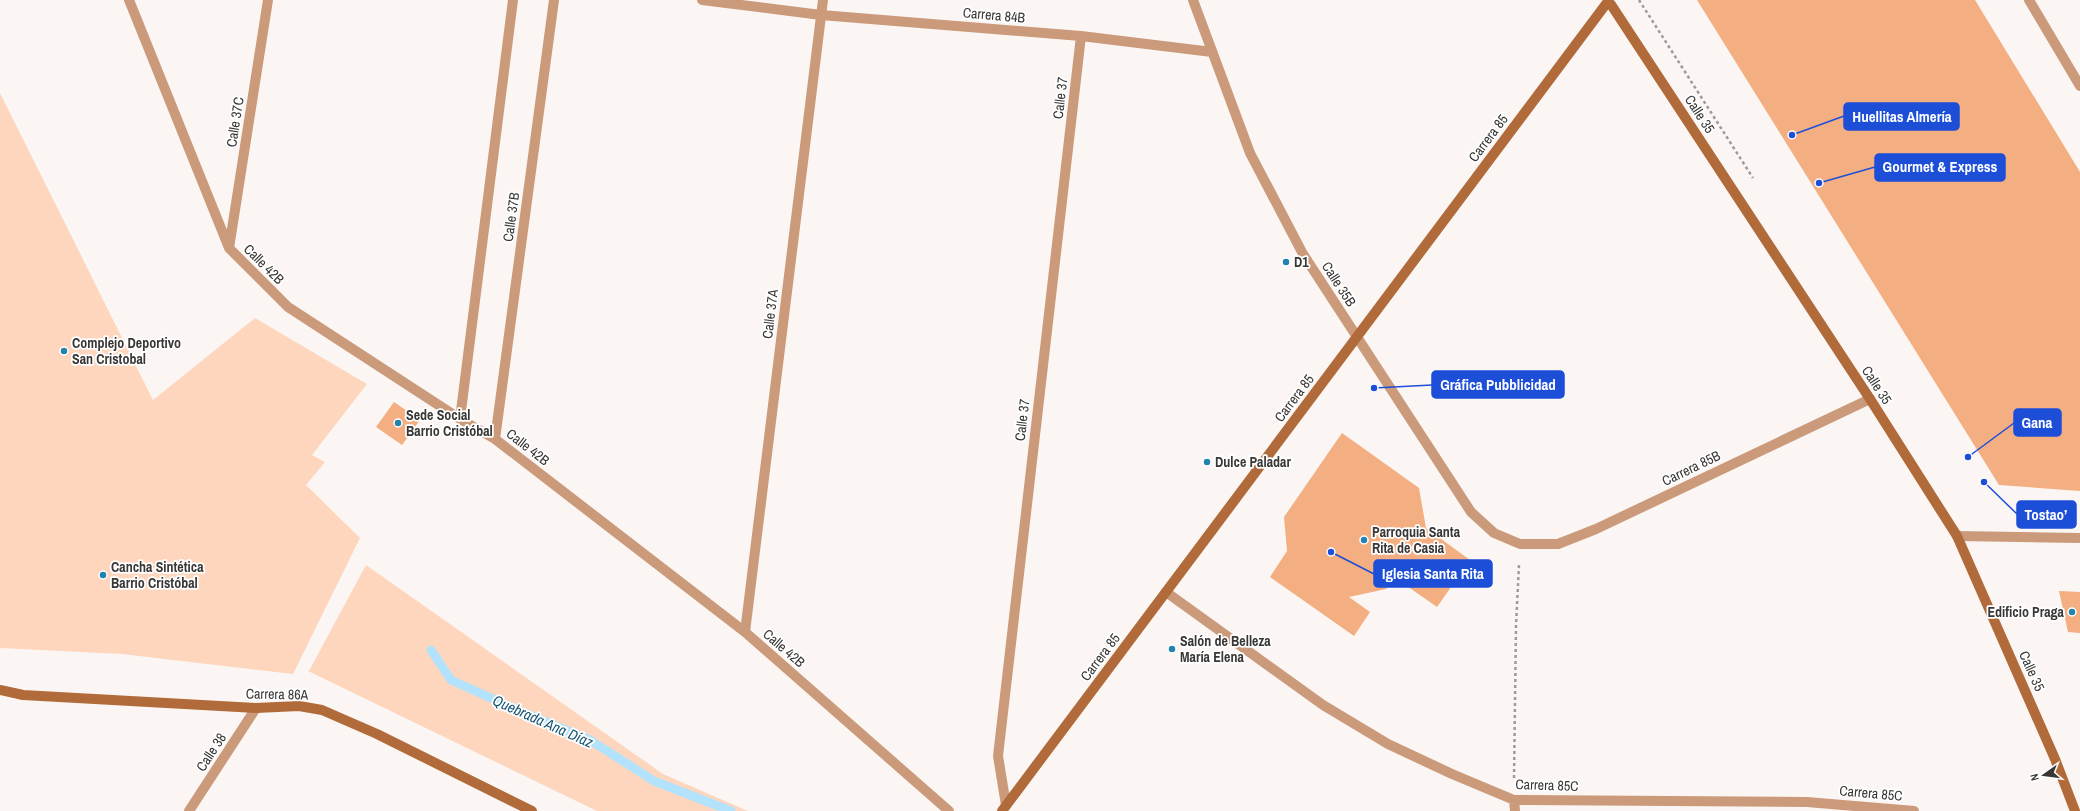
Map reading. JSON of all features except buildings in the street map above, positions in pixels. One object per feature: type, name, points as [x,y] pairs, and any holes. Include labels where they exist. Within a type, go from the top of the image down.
[{"type":"street","name":"Calle 42B","points":[[129,0],[229,248],[288,307],[460,419],[495,439],[745,632],[949,811]]},
{"type":"street","name":"Calle 37C","points":[[229,248],[268,0]]},
{"type":"street","name":"Calle 37B","points":[[460,419],[513,0]]},
{"type":"street","name":"Calle 37B","points":[[495,439],[554,0]]},
{"type":"street","name":"Carrera 84B","points":[[702,0],[821,15],[1081,36],[1212,52]]},
{"type":"street","name":"Calle 37A","points":[[745,632],[823,0]]},
{"type":"street","name":"Calle 35B","points":[[1193,0],[1250,153],[1303,254],[1471,512],[1494,533],[1520,544]]},
{"type":"street","name":"Carrera 85","points":[[1004,808],[1357,338],[1608,0]]},
{"type":"street","name":"Calle 35","points":[[1608,0],[1870,399],[1957,536],[2055,759],[2075,811]]},
{"type":"street","points":[[2029,0],[2080,86]]},
{"type":"street","name":"Calle 37","points":[[1004,808],[998,756],[1081,36]]},
{"type":"street","name":"Carrera 85B","points":[[1520,544],[1558,544],[1596,529],[1870,399]]},
{"type":"street","points":[[1957,536],[2080,538]]},
{"type":"street","name":"Carrera 85C","points":[[1166,592],[1323,705],[1388,744],[1452,774],[1514,800],[1807,806],[1914,811]]},
{"type":"street","name":"Carrera 86A","points":[[0,690],[22,695],[256,708],[299,706],[322,710],[376,734],[532,811]]},
{"type":"street","name":"Calle 38","points":[[189,811],[256,708]]},
{"type":"street","points":[[1514,800],[1515,811]]},
{"type":"path","points":[[1514,800],[1516,625],[1520,544]]},
{"type":"shaded area","name":"Complejo Deportivo San Cristobal","points":[[0,93],[153,400],[255,318],[367,384],[312,455],[325,462],[306,485],[360,538],[293,674],[122,654],[0,648]]},
{"type":"shaded area","points":[[366,565],[663,774],[748,811],[597,811],[308,671]]},
{"type":"waterway","name":"Quebrada Ana Díaz","points":[[431,650],[451,680],[522,712],[590,740],[654,781],[731,811]]},
{"type":"place","name":"Huellitas Almería","points":[[1792,135]]},
{"type":"place","name":"Gourmet & Express","points":[[1819,183]]},
{"type":"place","name":"D1","points":[[1286,262]]},
{"type":"place","name":"Complejo Deportivo San Cristobal","points":[[64,351]]},
{"type":"place","name":"Gráfica Pubblicidad","points":[[1374,388]]},
{"type":"place","name":"Sede Social Barrio Cristóbal","points":[[398,423]]},
{"type":"place","name":"Gana","points":[[1968,457]]},
{"type":"place","name":"Dulce Paladar","points":[[1207,462]]},
{"type":"place","name":"Tostao’","points":[[1984,482]]},
{"type":"place","name":"Parroquia Santa Rita de Casia","points":[[1364,540]]},
{"type":"place","name":"Iglesia Santa Rita","points":[[1331,552]]},
{"type":"place","name":"Cancha Sintética Barrio Cristóbal","points":[[103,575]]},
{"type":"place","name":"Edificio Praga","points":[[2072,612]]},
{"type":"place","name":"Salón de Belleza María Elena","points":[[1172,649]]}]
